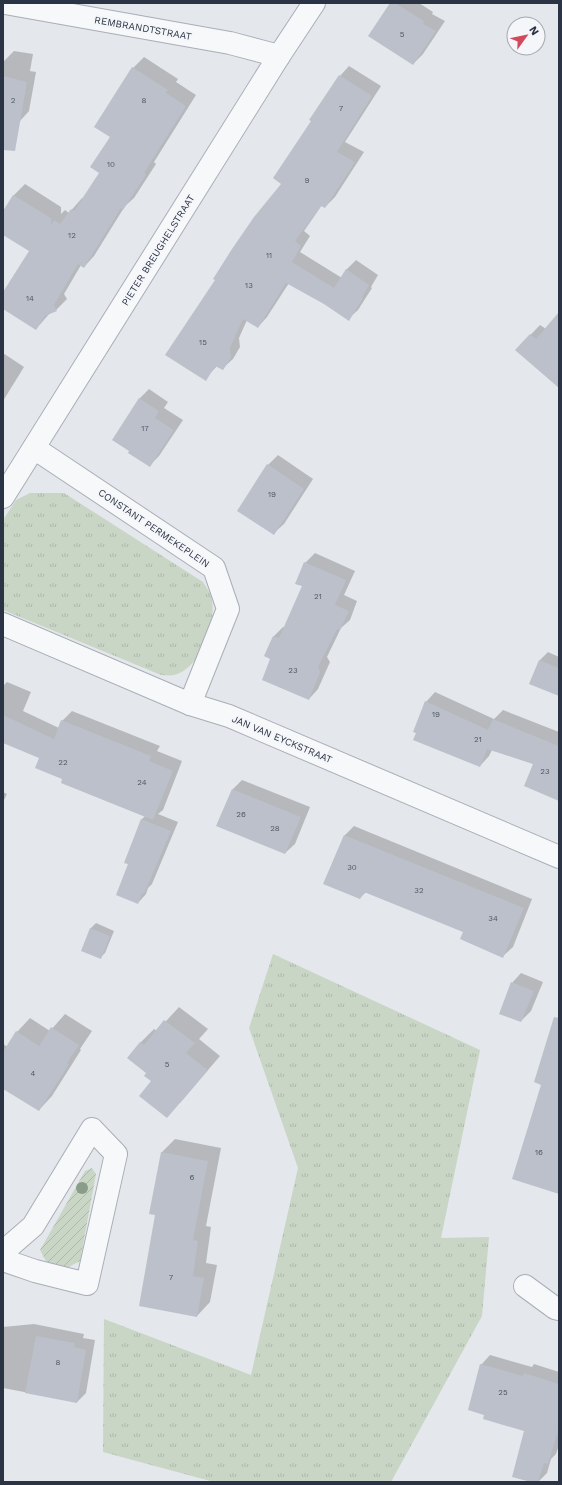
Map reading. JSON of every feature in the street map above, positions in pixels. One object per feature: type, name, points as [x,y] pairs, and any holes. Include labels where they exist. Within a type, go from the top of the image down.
[{"type":"street","name":"REMBRANDTSTRAAT","points":[[5,3],[230,43],[279,56]]},
{"type":"street","name":"PIETER BREUGHELSTRAAT","points":[[3,497],[279,56],[314,3]]},
{"type":"street","name":"CONSTANT PERMEKEPLEIN","points":[[34,448],[214,568],[228,609],[190,704]]},
{"type":"street","name":"JAN VAN EYCKSTRAAT","points":[[3,624],[190,704],[230,716],[559,857]]},
{"type":"street","points":[[3,1252],[33,1226],[92,1129],[116,1154],[87,1284],[35,1271],[3,1260]]},
{"type":"street","points":[[525,1286],[555,1308],[559,1309]]},
{"type":"green space","points":[[30,493],[64,493],[203,582],[211,596],[213,606],[212,618],[205,642],[192,664],[184,671],[174,675],[161,675],[3,610],[3,520],[16,500]]},
{"type":"green space","points":[[273,954],[480,1050],[441,1238],[489,1237],[482,1316],[391,1482],[214,1482],[103,1452],[104,1319],[251,1375],[298,1168],[249,1028]]},
{"type":"green space","points":[[92,1168],[96,1174],[80,1261],[65,1269],[47,1263],[40,1250],[85,1171]]},
{"type":"building","points":[[390,3],[395,3],[424,21],[423,24],[436,31],[413,65],[368,36]]},
{"type":"building","points":[[132,67],[168,90],[166,93],[186,106],[144,173],[146,175],[123,210],[121,208],[84,268],[78,264],[54,305],[57,311],[45,316],[36,330],[3,309],[3,292],[29,251],[3,235],[3,211],[13,195],[51,218],[51,225],[54,220],[60,224],[71,209],[74,211],[99,173],[90,167],[110,137],[94,127]]},
{"type":"building","points":[[339,75],[372,96],[337,152],[355,162],[325,208],[321,206],[295,241],[301,246],[292,262],[334,288],[346,269],[369,285],[349,321],[324,304],[286,283],[258,328],[243,319],[230,348],[231,358],[223,370],[215,366],[206,381],[165,355],[215,280],[213,279],[232,249],[254,217],[281,184],[273,178],[311,121],[309,120]]},
{"type":"building","points":[[3,76],[27,82],[15,151],[3,150]]},
{"type":"building","points":[[559,312],[559,388],[515,350],[530,334],[536,339]]},
{"type":"building","points":[[139,398],[159,411],[155,418],[174,430],[150,467],[128,453],[129,451],[112,440]]},
{"type":"building","points":[[267,464],[304,489],[274,535],[237,511]]},
{"type":"building","points":[[304,562],[346,580],[335,605],[349,611],[340,630],[337,629],[318,667],[320,672],[309,700],[262,680],[270,659],[264,656],[273,636],[279,638],[302,586],[295,584]]},
{"type":"building","points":[[539,660],[559,668],[559,696],[529,684]]},
{"type":"building","points":[[425,701],[488,730],[493,719],[559,746],[559,801],[524,786],[533,764],[487,749],[480,767],[413,740],[416,733],[413,732]]},
{"type":"building","points":[[3,715],[54,739],[61,720],[151,756],[149,761],[173,771],[153,820],[61,783],[62,779],[35,768],[39,758],[3,743]]},
{"type":"building","points":[[232,789],[301,817],[285,854],[216,826]]},
{"type":"building","points":[[141,819],[171,831],[144,894],[142,893],[138,904],[116,895],[128,864],[124,863]]},
{"type":"building","points":[[344,835],[524,908],[503,958],[460,939],[463,932],[364,892],[360,899],[323,884]]},
{"type":"building","points":[[90,928],[110,936],[101,959],[81,951]]},
{"type":"building","points":[[511,982],[534,991],[521,1022],[499,1014]]},
{"type":"building","points":[[554,1017],[559,1018],[559,1194],[512,1179],[541,1085],[534,1082]]},
{"type":"building","points":[[164,1020],[195,1043],[186,1053],[208,1070],[167,1118],[139,1096],[151,1081],[144,1076],[146,1073],[127,1058],[140,1042],[144,1045]]},
{"type":"building","points":[[51,1027],[79,1045],[67,1063],[69,1064],[39,1111],[3,1089],[3,1052],[16,1031],[39,1046]]},
{"type":"building","points":[[161,1152],[208,1161],[193,1240],[198,1241],[193,1276],[204,1278],[197,1317],[139,1306],[155,1215],[149,1214]]},
{"type":"building","points":[[36,1336],[75,1343],[74,1347],[86,1350],[77,1403],[25,1393]]},
{"type":"building","points":[[480,1364],[523,1376],[524,1373],[559,1384],[559,1428],[548,1464],[544,1463],[538,1482],[531,1482],[512,1477],[524,1431],[483,1419],[484,1415],[468,1410]]}]
